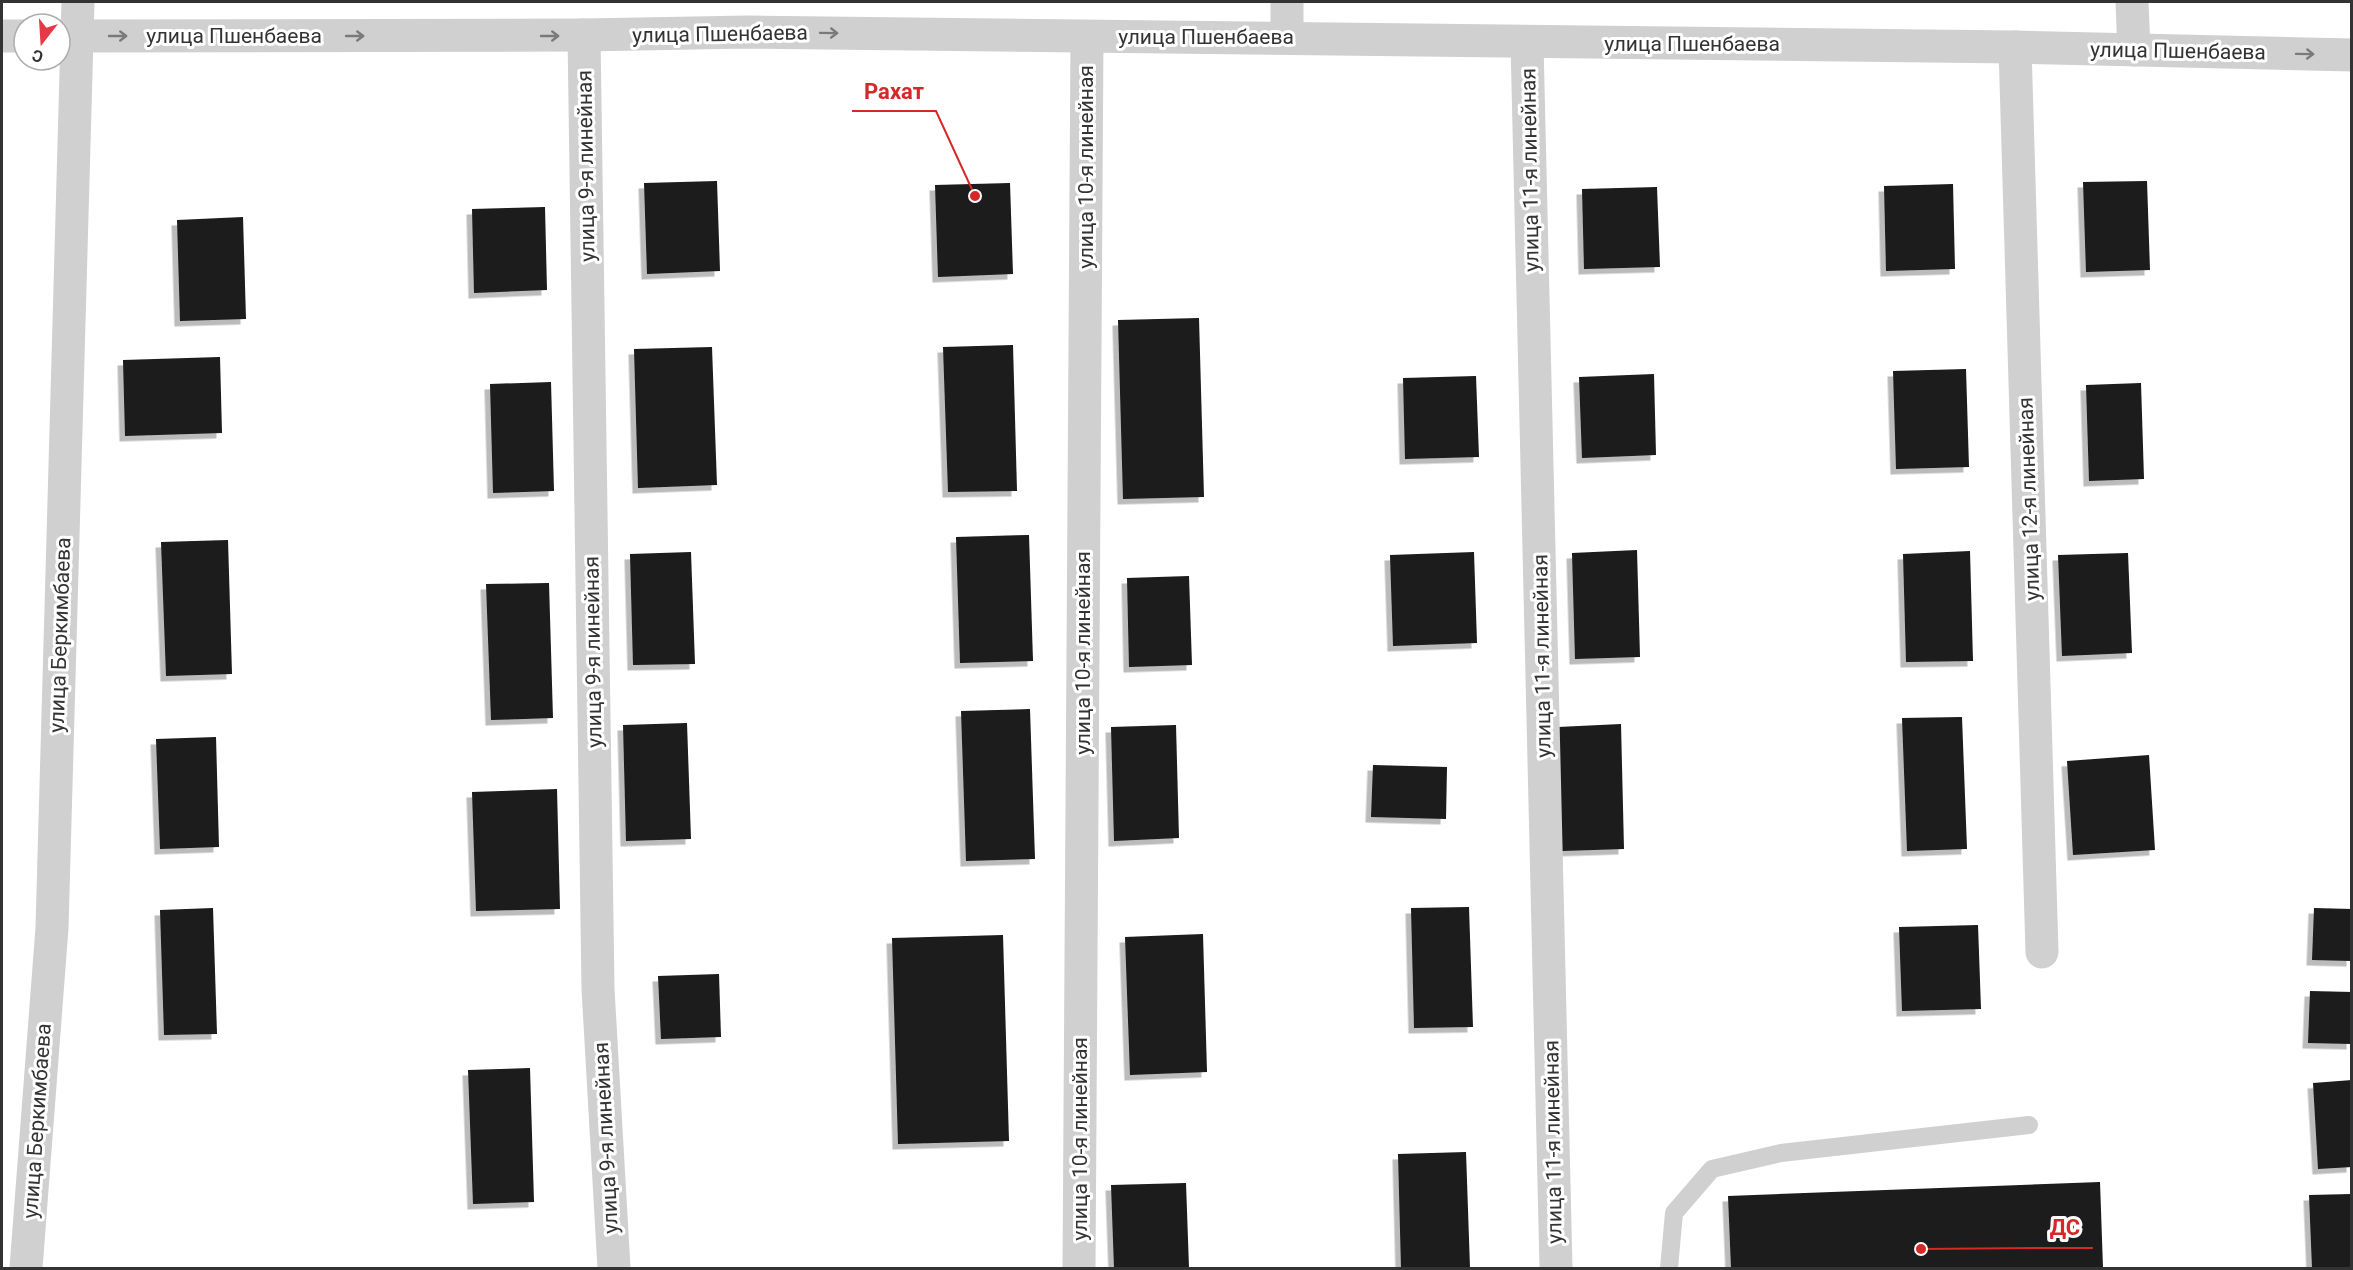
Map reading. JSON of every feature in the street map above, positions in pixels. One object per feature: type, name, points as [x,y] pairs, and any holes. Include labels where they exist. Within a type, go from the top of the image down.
[{"type":"street","name":"улица Беркимбаева","points":[[72,25],[78,2]]},
{"type":"street","points":[[1287,2],[1287,38]]},
{"type":"street","points":[[2132,2],[2134,50]]},
{"type":"street","name":"улица Пшенбаева","points":[[72,36],[584,36],[748,32],[2015,47],[2352,55]]},
{"type":"street","name":"улица 9-я линейная","points":[[584,36],[598,989],[614,1269]]},
{"type":"street","name":"улица 10-я линейная","points":[[1080,1269],[1087,37]]},
{"type":"street","name":"улица 11-я линейная","points":[[1527,43],[1556,1269]]},
{"type":"street","name":"улица 12-я линейная","points":[[2015,47],[2043,952]]},
{"type":"street","name":"улица Беркимбаева","points":[[26,1269],[52,928],[68,72]]},
{"type":"lane","points":[[1670,1269],[1674,1214],[1712,1169],[1781,1153],[2029,1125]]},
{"type":"building","points":[[717,181],[720,271],[647,274],[644,183]]},
{"type":"building","points":[[2147,181],[2150,270],[2086,272],[2083,182]]},
{"type":"building","points":[[1010,183],[1013,274],[938,277],[935,185]]},
{"type":"building","points":[[1953,184],[1955,269],[1886,271],[1884,186]]},
{"type":"building","points":[[1657,187],[1660,267],[1584,269],[1582,189]]},
{"type":"building","points":[[545,207],[547,290],[474,293],[472,209]]},
{"type":"building","points":[[243,217],[246,319],[180,321],[177,220]]},
{"type":"building","points":[[1199,318],[1204,497],[1123,499],[1118,320]]},
{"type":"building","points":[[1013,345],[1017,491],[948,492],[943,347]]},
{"type":"building","points":[[712,347],[717,485],[638,488],[634,349]]},
{"type":"building","points":[[220,357],[222,433],[125,436],[123,360]]},
{"type":"building","points":[[1966,369],[1969,467],[1896,469],[1893,371]]},
{"type":"building","points":[[1654,374],[1656,455],[1582,458],[1579,377]]},
{"type":"building","points":[[1476,376],[1479,457],[1405,459],[1403,378]]},
{"type":"building","points":[[551,382],[554,491],[493,493],[490,384]]},
{"type":"building","points":[[2141,383],[2144,479],[2089,481],[2086,385]]},
{"type":"building","points":[[1029,535],[1033,661],[960,663],[956,537]]},
{"type":"building","points":[[228,540],[232,674],[166,676],[161,542]]},
{"type":"building","points":[[1637,550],[1640,657],[1575,659],[1572,553]]},
{"type":"building","points":[[1970,551],[1973,661],[1906,662],[1903,554]]},
{"type":"building","points":[[691,552],[695,664],[633,665],[630,554]]},
{"type":"building","points":[[1474,552],[1477,643],[1393,646],[1390,555]]},
{"type":"building","points":[[2128,553],[2132,653],[2062,656],[2058,555]]},
{"type":"building","points":[[1189,576],[1192,665],[1129,667],[1127,578]]},
{"type":"building","points":[[549,583],[553,718],[491,720],[486,584]]},
{"type":"building","points":[[1030,709],[1035,859],[966,861],[961,711]]},
{"type":"building","points":[[1962,717],[1967,849],[1907,851],[1902,718]]},
{"type":"building","points":[[687,723],[691,839],[626,841],[623,725]]},
{"type":"building","points":[[1621,724],[1624,849],[1562,851],[1558,727]]},
{"type":"building","points":[[1176,725],[1179,838],[1114,841],[1111,727]]},
{"type":"building","points":[[216,737],[219,847],[160,849],[156,739]]},
{"type":"building","points":[[2149,755],[2155,850],[2073,855],[2067,761]]},
{"type":"building","points":[[1373,765],[1447,767],[1446,819],[1371,817]]},
{"type":"building","points":[[557,789],[560,909],[476,911],[472,792]]},
{"type":"building","points":[[1469,907],[1473,1027],[1414,1028],[1411,908]]},
{"type":"building","points":[[213,908],[217,1034],[164,1035],[160,910]]},
{"type":"building","points":[[2314,908],[2352,909],[2352,961],[2312,960]]},
{"type":"building","points":[[1978,925],[1981,1009],[1902,1011],[1899,927]]},
{"type":"building","points":[[1203,934],[1207,1072],[1130,1075],[1125,937]]},
{"type":"building","points":[[1003,935],[1009,1141],[898,1144],[892,938]]},
{"type":"building","points":[[719,974],[721,1037],[661,1039],[658,976]]},
{"type":"building","points":[[2310,991],[2352,992],[2352,1044],[2308,1043]]},
{"type":"building","points":[[530,1068],[534,1202],[473,1204],[468,1070]]},
{"type":"building","points":[[2352,1080],[2352,1167],[2318,1169],[2313,1083]]},
{"type":"building","points":[[1466,1152],[1470,1268],[1401,1268],[1398,1154]]},
{"type":"building","points":[[2100,1182],[2103,1268],[1731,1268],[1728,1196]]},
{"type":"building","points":[[1186,1183],[1189,1268],[1114,1268],[1111,1185]]},
{"type":"building","points":[[2352,1194],[2352,1268],[2312,1268],[2309,1195]]},
{"type":"place","name":"Рахат","points":[[975,196]]},
{"type":"place","name":"ДС","points":[[1921,1249]]}]
